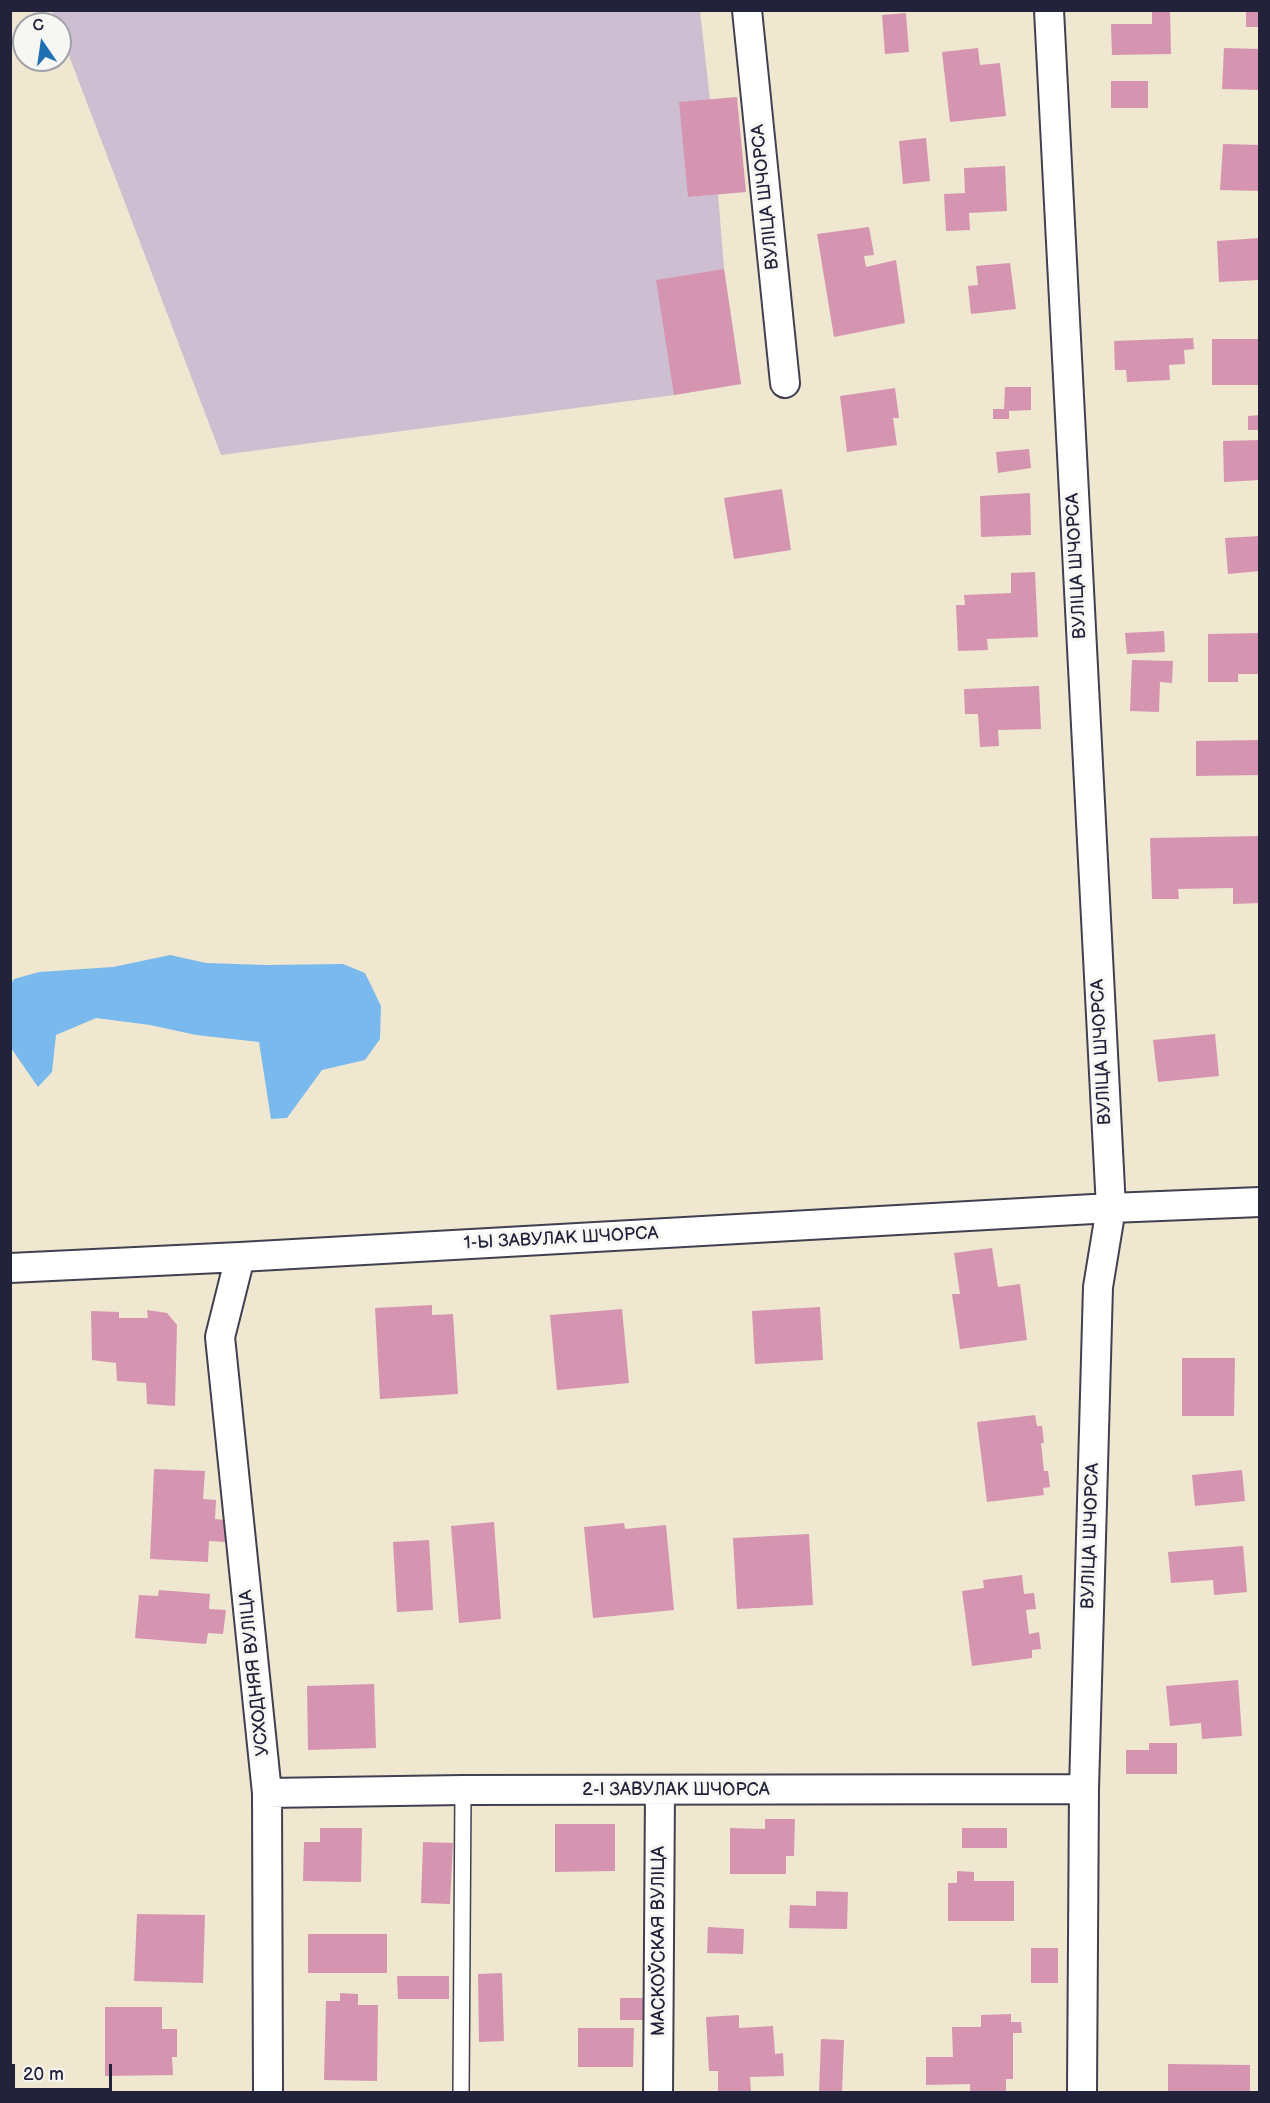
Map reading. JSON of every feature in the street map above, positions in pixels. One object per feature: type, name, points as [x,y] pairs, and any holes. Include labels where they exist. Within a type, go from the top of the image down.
[{"type":"street","name":"ВУЛІЦА ШЧОРСА","points":[[747,10],[785,383]]},
{"type":"street","name":"ВУЛІЦА ШЧОРСА","points":[[1049,10],[1111,1208],[1098,1287],[1084,1789],[1082,2092]]},
{"type":"street","name":"1-Ы ЗАВУЛАК ШЧОРСА","points":[[10,1268],[1111,1208],[1260,1202]]},
{"type":"street","name":"УСХОДНЯЯ ВУЛІЦА","points":[[240,1257],[220,1337],[267,1793],[268,2092]]},
{"type":"street","name":"2-І ЗАВУЛАК ШЧОРСА","points":[[267,1793],[462,1790],[1084,1789]]},
{"type":"street","name":"МАСКОЎСКАЯ ВУЛІЦА","points":[[658,2092],[660,1790]]},
{"type":"lane","points":[[461,2092],[462,1790]]},
{"type":"shaded area","points":[[700,11],[710,100],[688,197],[718,194],[724,269],[741,384],[674,395],[221,455],[72,64],[72,12],[52,12]]},
{"type":"water","points":[[170,955],[206,963],[343,964],[365,973],[381,1006],[380,1039],[365,1060],[322,1070],[287,1118],[271,1119],[259,1042],[196,1035],[150,1025],[96,1018],[56,1035],[52,1072],[38,1087],[11,1048],[11,984],[14,979],[39,972],[113,967]]},
{"type":"building","points":[[1152,10],[1170,10],[1171,54],[1112,55],[1111,24],[1152,24]]},
{"type":"building","points":[[1246,10],[1260,10],[1260,27],[1246,27]]},
{"type":"building","points":[[906,13],[909,52],[885,54],[882,15]]},
{"type":"building","points":[[978,48],[980,65],[1000,63],[1006,116],[950,122],[942,52]]},
{"type":"building","points":[[1224,48],[1260,49],[1260,90],[1222,89]]},
{"type":"building","points":[[1111,81],[1148,81],[1148,108],[1111,108]]},
{"type":"building","points":[[737,97],[746,192],[688,197],[679,102]]},
{"type":"building","points":[[926,138],[930,181],[903,184],[899,141]]},
{"type":"building","points":[[1223,144],[1260,145],[1260,191],[1220,190]]},
{"type":"building","points":[[1005,166],[1007,211],[969,213],[970,230],[946,231],[944,194],[965,193],[964,168]]},
{"type":"building","points":[[869,227],[874,255],[864,256],[866,267],[896,260],[905,323],[834,337],[817,234]]},
{"type":"building","points":[[1260,238],[1260,280],[1219,282],[1217,241]]},
{"type":"building","points":[[1010,263],[1016,309],[971,314],[968,286],[978,285],[976,266]]},
{"type":"building","points":[[724,269],[741,384],[674,395],[656,280]]},
{"type":"building","points":[[1193,338],[1194,349],[1184,350],[1185,364],[1169,365],[1170,380],[1127,382],[1126,370],[1115,370],[1114,341]]},
{"type":"building","points":[[1212,339],[1260,339],[1260,385],[1212,385]]},
{"type":"building","points":[[1005,387],[1031,387],[1031,410],[1009,411],[1009,419],[993,419],[993,409],[1004,409]]},
{"type":"building","points":[[895,388],[899,418],[893,418],[897,445],[847,452],[840,396]]},
{"type":"building","points":[[1260,415],[1260,430],[1248,430],[1248,416]]},
{"type":"building","points":[[1260,440],[1260,480],[1224,482],[1223,441]]},
{"type":"building","points":[[1029,449],[1031,468],[998,473],[996,452]]},
{"type":"building","points":[[782,489],[791,550],[734,559],[724,498]]},
{"type":"building","points":[[1030,493],[1031,535],[981,537],[980,496]]},
{"type":"building","points":[[1260,536],[1260,571],[1228,574],[1225,538]]},
{"type":"building","points":[[1035,572],[1038,637],[987,639],[988,650],[958,651],[956,605],[965,605],[964,595],[1011,593],[1011,573]]},
{"type":"building","points":[[1164,631],[1165,652],[1127,654],[1125,633]]},
{"type":"building","points":[[1260,633],[1260,674],[1238,674],[1238,682],[1208,682],[1208,634]]},
{"type":"building","points":[[1132,660],[1173,661],[1172,683],[1160,682],[1159,712],[1130,711]]},
{"type":"building","points":[[1039,686],[1041,729],[998,730],[999,746],[980,747],[978,714],[965,714],[964,689]]},
{"type":"building","points":[[1260,740],[1260,775],[1196,776],[1196,741]]},
{"type":"building","points":[[1260,836],[1260,903],[1233,904],[1233,888],[1178,889],[1179,899],[1152,899],[1150,838]]},
{"type":"building","points":[[1215,1034],[1219,1076],[1158,1082],[1153,1040]]},
{"type":"building","points":[[992,1248],[998,1287],[1020,1284],[1027,1340],[960,1349],[952,1294],[960,1294],[954,1253]]},
{"type":"building","points":[[432,1305],[432,1315],[453,1314],[458,1394],[380,1399],[375,1308]]},
{"type":"building","points":[[820,1307],[823,1360],[755,1364],[752,1311]]},
{"type":"building","points":[[622,1309],[629,1383],[557,1390],[550,1315]]},
{"type":"building","points":[[147,1310],[167,1313],[177,1325],[175,1406],[147,1404],[146,1383],[117,1381],[116,1363],[92,1360],[91,1311],[119,1312],[119,1318],[148,1318]]},
{"type":"building","points":[[1182,1358],[1235,1358],[1234,1416],[1182,1416]]},
{"type":"building","points":[[1035,1415],[1037,1426],[1042,1426],[1044,1471],[1048,1471],[1050,1487],[1043,1488],[1044,1495],[987,1502],[977,1422]]},
{"type":"building","points":[[154,1469],[205,1471],[203,1499],[216,1500],[215,1519],[226,1520],[225,1542],[209,1541],[208,1562],[150,1559]]},
{"type":"building","points":[[1242,1470],[1245,1501],[1195,1506],[1192,1475]]},
{"type":"building","points":[[494,1522],[501,1619],[459,1623],[451,1526]]},
{"type":"building","points":[[624,1523],[625,1529],[666,1525],[674,1610],[593,1618],[584,1527]]},
{"type":"building","points":[[809,1534],[813,1605],[737,1609],[733,1538]]},
{"type":"building","points":[[429,1540],[433,1610],[397,1612],[393,1542]]},
{"type":"building","points":[[1243,1546],[1247,1592],[1214,1595],[1213,1580],[1171,1583],[1168,1552]]},
{"type":"building","points":[[1022,1575],[1024,1594],[1034,1593],[1036,1609],[1026,1610],[1029,1634],[1039,1632],[1041,1649],[1032,1650],[1032,1658],[972,1666],[962,1591],[984,1588],[983,1580]]},
{"type":"building","points":[[159,1590],[210,1594],[209,1609],[226,1610],[223,1634],[208,1633],[206,1644],[135,1638],[139,1595],[158,1596]]},
{"type":"building","points":[[1238,1680],[1242,1736],[1202,1739],[1201,1723],[1170,1726],[1166,1686]]},
{"type":"building","points":[[374,1684],[376,1748],[308,1750],[307,1686]]},
{"type":"building","points":[[1149,1743],[1177,1743],[1177,1774],[1126,1774],[1126,1750],[1149,1750]]},
{"type":"building","points":[[765,1819],[795,1819],[794,1856],[786,1856],[786,1874],[730,1874],[730,1828],[765,1829]]},
{"type":"building","points":[[555,1824],[615,1824],[615,1871],[555,1872]]},
{"type":"building","points":[[320,1828],[362,1828],[361,1882],[303,1881],[304,1842],[320,1842]]},
{"type":"building","points":[[962,1828],[1007,1828],[1007,1848],[962,1848]]},
{"type":"building","points":[[423,1842],[453,1843],[450,1904],[421,1903]]},
{"type":"building","points":[[957,1871],[974,1872],[974,1881],[1014,1881],[1014,1921],[948,1921],[948,1883],[957,1883]]},
{"type":"building","points":[[816,1891],[848,1892],[847,1929],[789,1928],[790,1905],[816,1906]]},
{"type":"building","points":[[137,1914],[205,1915],[203,1983],[134,1981]]},
{"type":"building","points":[[708,1927],[744,1929],[743,1954],[707,1953]]},
{"type":"building","points":[[308,1934],[387,1934],[387,1973],[308,1973]]},
{"type":"building","points":[[1031,1948],[1058,1948],[1058,1983],[1031,1983]]},
{"type":"building","points":[[502,1973],[504,2041],[479,2042],[478,1974]]},
{"type":"building","points":[[397,1976],[449,1976],[449,1999],[398,1999]]},
{"type":"building","points":[[340,1993],[358,1994],[358,2005],[378,2005],[377,2081],[324,2080],[326,2001],[340,2001]]},
{"type":"building","points":[[620,1998],[648,1998],[648,2020],[620,2020]]},
{"type":"building","points":[[105,2007],[162,2007],[162,2029],[177,2029],[177,2057],[172,2057],[173,2075],[105,2076]]},
{"type":"building","points":[[1011,2014],[1011,2022],[1021,2022],[1022,2033],[1013,2033],[1013,2079],[1006,2079],[1006,2092],[970,2092],[970,2084],[926,2085],[926,2057],[953,2057],[952,2027],[981,2027],[981,2015]]},
{"type":"building","points":[[739,2015],[739,2028],[773,2026],[775,2054],[783,2053],[784,2076],[750,2077],[751,2092],[718,2092],[718,2071],[709,2071],[706,2017]]},
{"type":"building","points":[[578,2028],[634,2028],[633,2067],[578,2067]]},
{"type":"building","points":[[821,2039],[844,2040],[842,2092],[819,2092]]},
{"type":"building","points":[[1168,2064],[1250,2065],[1250,2092],[1168,2092]]}]
